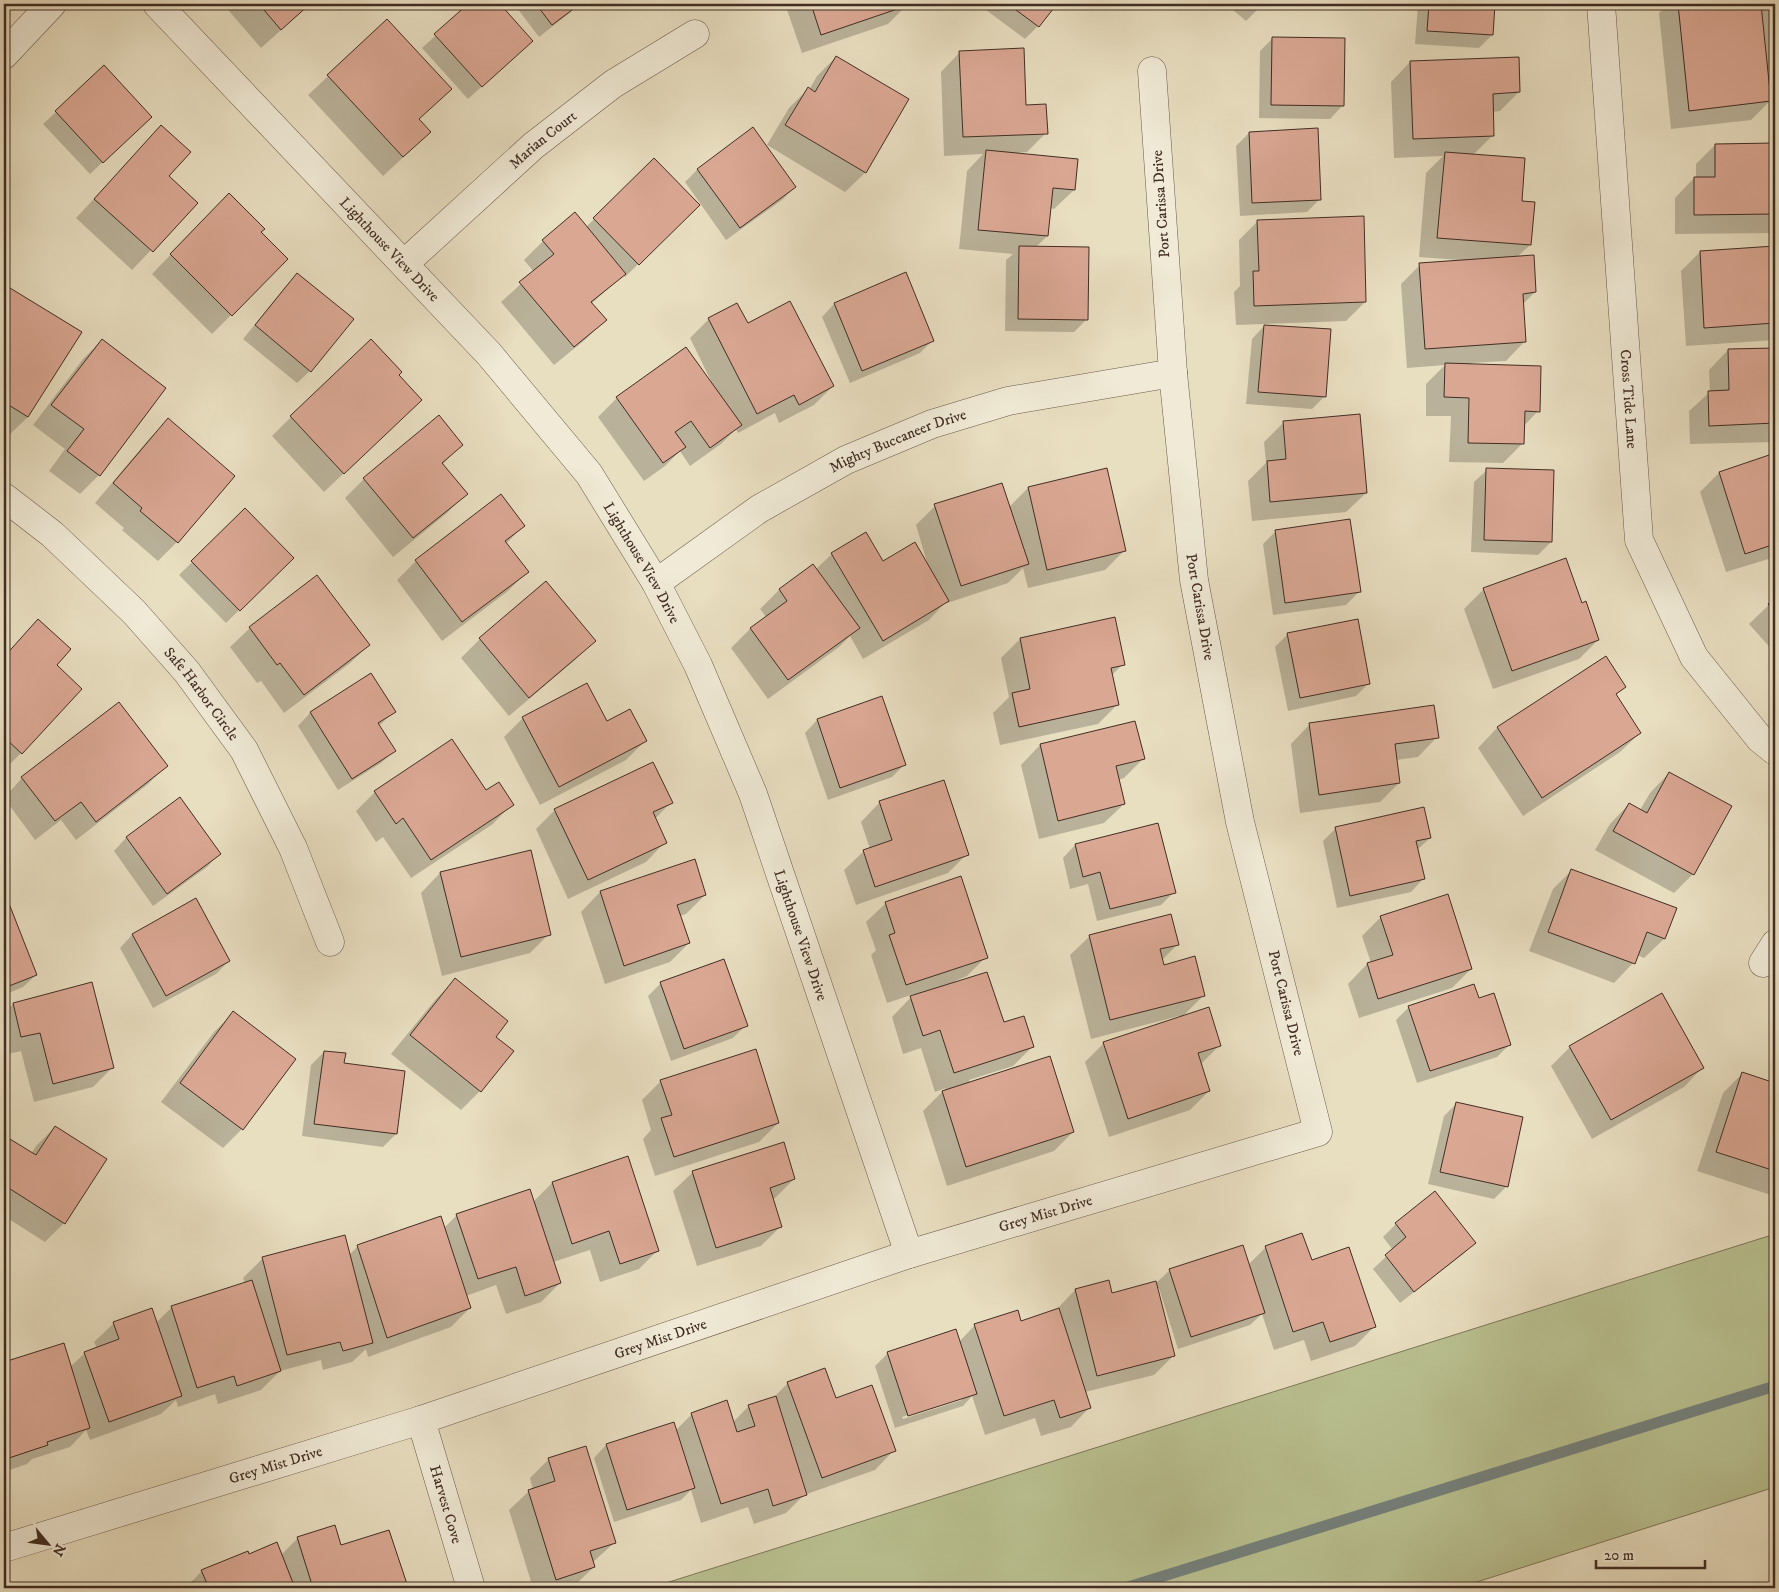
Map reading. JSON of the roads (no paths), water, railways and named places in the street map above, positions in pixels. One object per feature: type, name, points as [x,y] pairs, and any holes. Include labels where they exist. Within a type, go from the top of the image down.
[{"type":"street","points":[[4,55],[52,4]]},
{"type":"street","name":"Lighthouse View Drive","points":[[157,4],[489,354],[588,474],[656,583],[698,665],[753,794],[909,1254]]},
{"type":"street","name":"Cross Tide Lane","points":[[1601,4],[1639,540],[1694,657],[1760,739],[1775,751]]},
{"type":"street","name":"Marian Court","points":[[404,263],[532,146],[613,84],[695,34]]},
{"type":"street","name":"Port Carissa Drive","points":[[1152,71],[1172,373],[1194,580],[1240,822],[1318,1132]]},
{"type":"street","name":"Mighty Buccaneer Drive","points":[[656,583],[759,509],[846,460],[932,424],[1008,401],[1172,373]]},
{"type":"street","name":"Safe Harbor Circle","points":[[4,497],[52,534],[86,566],[134,612],[187,672],[244,750],[293,848],[330,942]]},
{"type":"street","name":"Grey Mist Drive","points":[[4,1548],[421,1420],[909,1254],[1318,1132]]},
{"type":"street","name":"Harvest Cove","points":[[421,1420],[471,1588]]},
{"type":"waterway","points":[[1125,1588],[1775,1386]]}]
